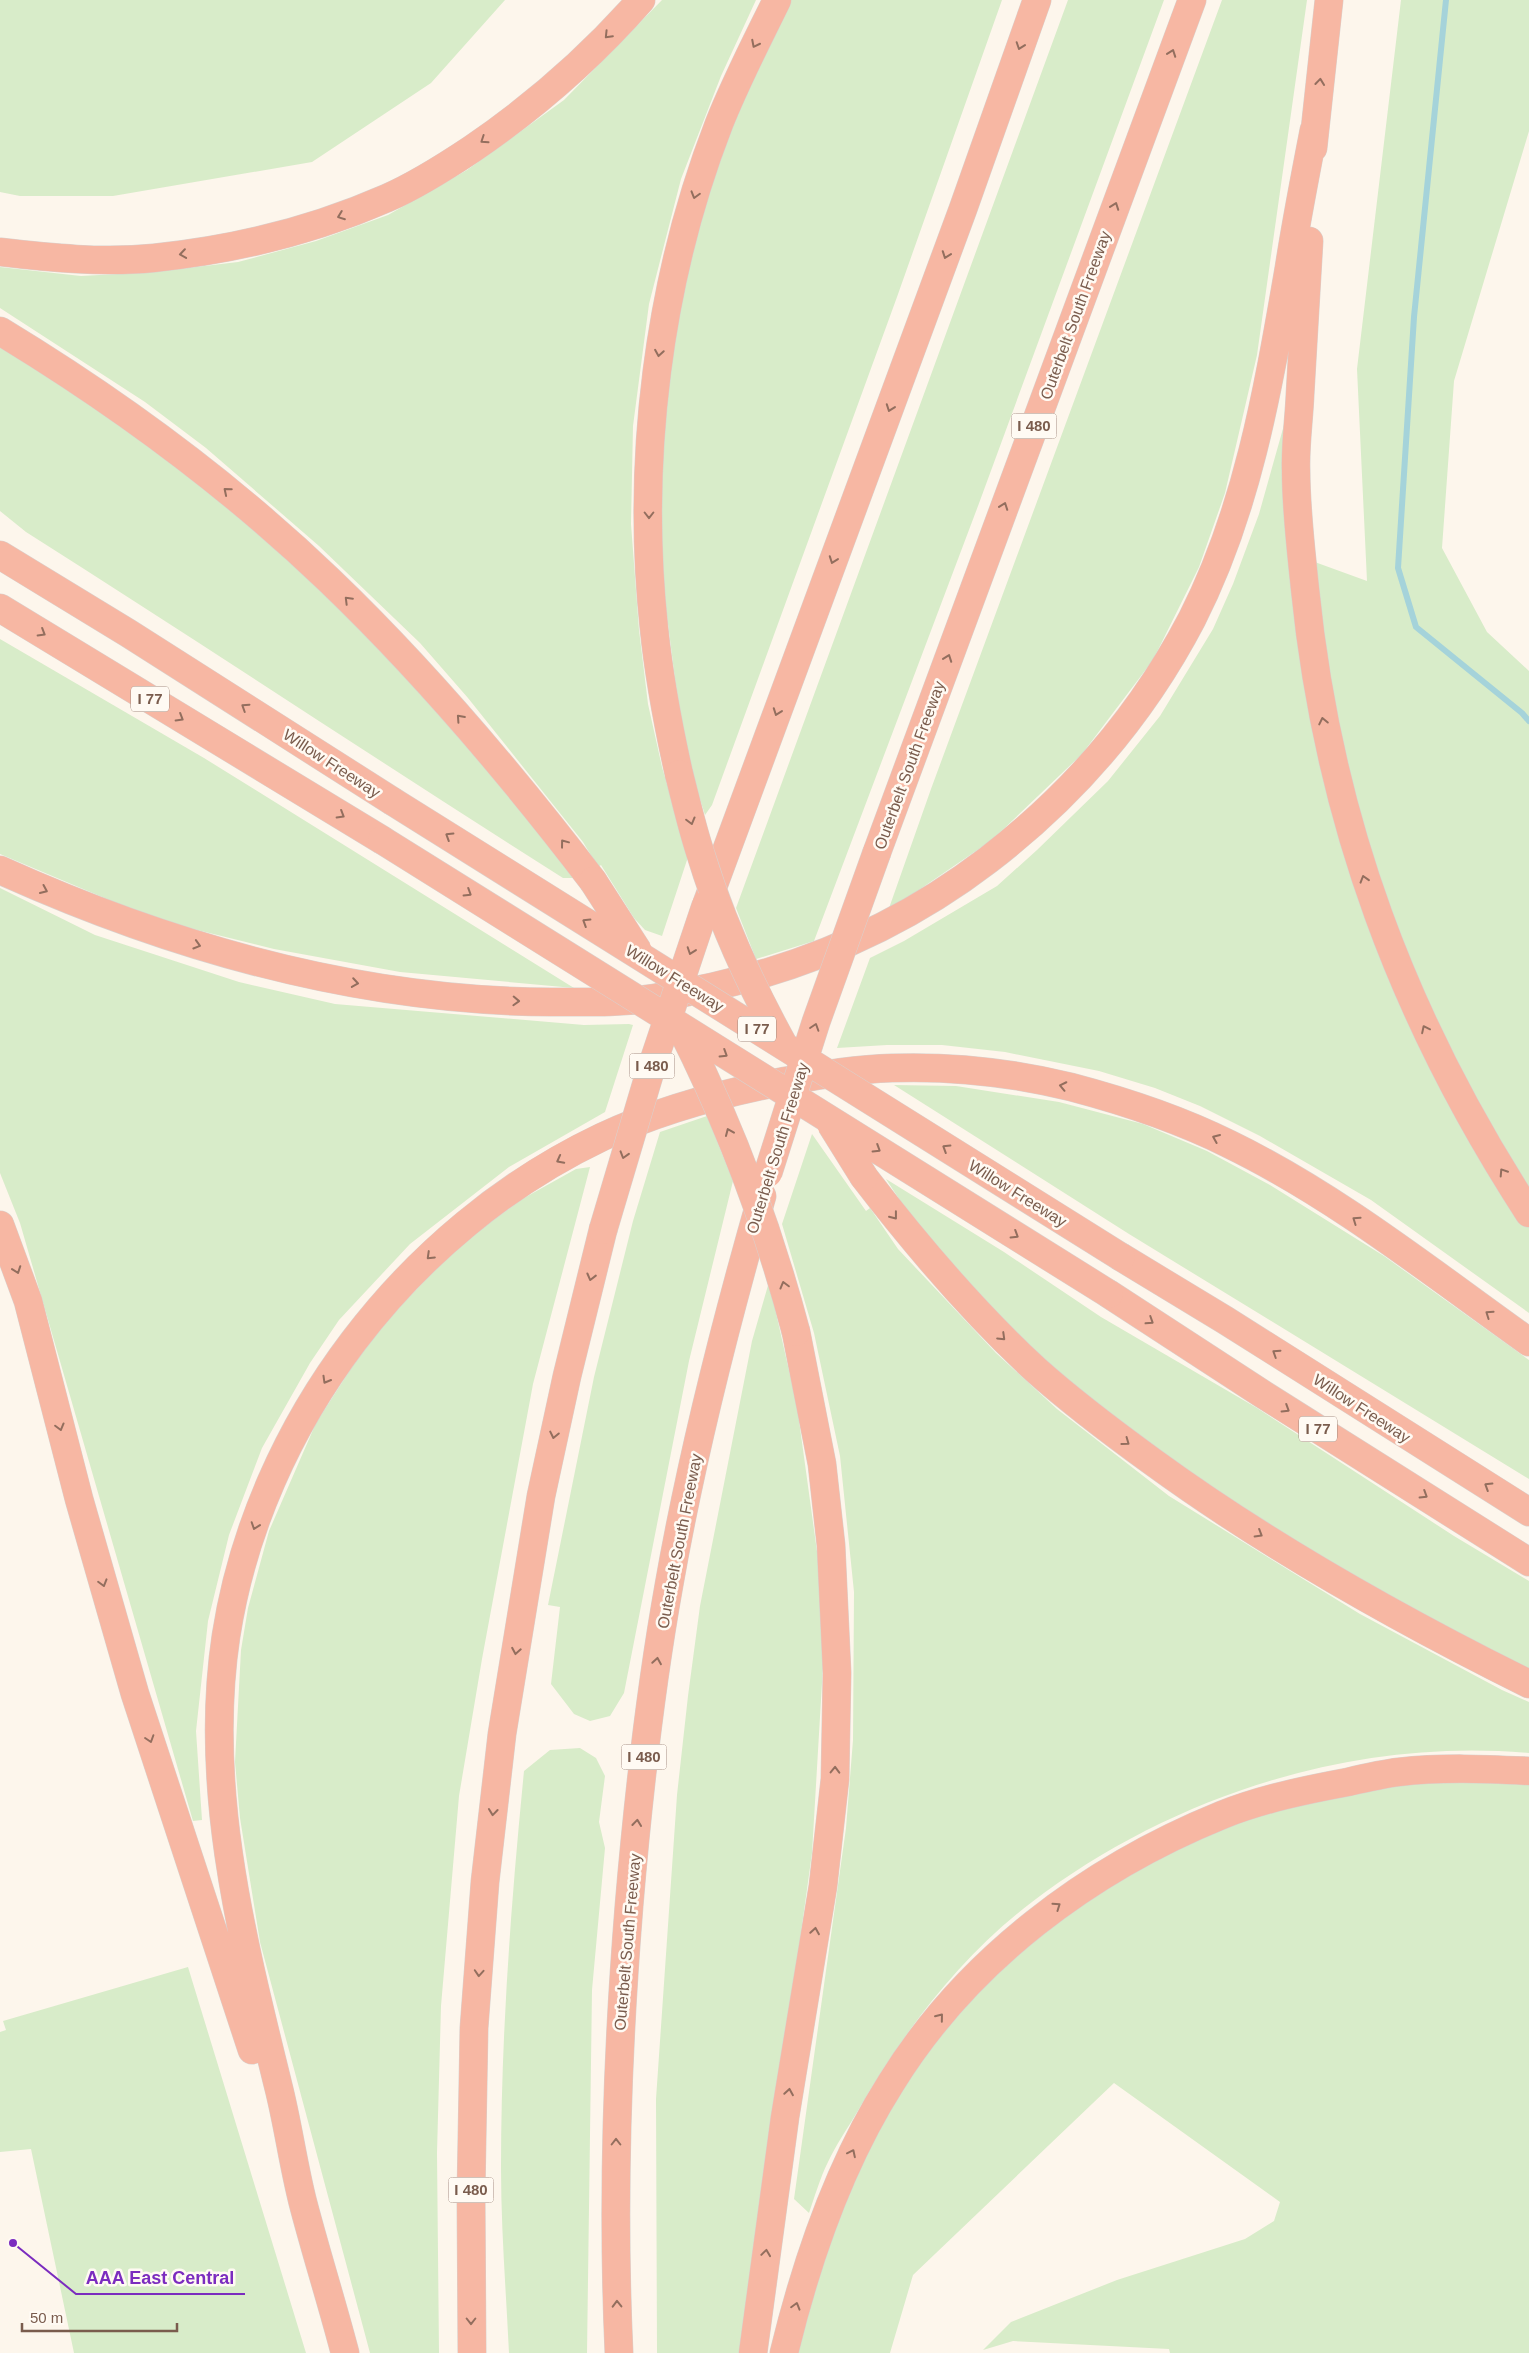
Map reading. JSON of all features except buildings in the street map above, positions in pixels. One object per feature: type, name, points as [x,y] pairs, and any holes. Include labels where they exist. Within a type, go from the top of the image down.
[{"type":"highway","points":[[0,252],[99,260],[162,257],[214,250],[332,219],[388,198],[443,168],[516,118],[575,69],[641,0]]},
{"type":"highway","points":[[777,0],[748,57],[719,124],[696,190],[664,322],[654,384],[649,464],[649,545],[654,626],[663,701],[700,855],[728,930],[757,996],[811,1094],[864,1177],[940,1272],[985,1321],[1037,1370],[1100,1424],[1234,1520],[1432,1636],[1529,1684]]},
{"type":"highway","name":"I 480","points":[[472,2353],[471,2194],[474,2028],[485,1882],[502,1734],[543,1487],[567,1376],[603,1230],[647,1081],[706,905],[963,209],[1037,0]]},
{"type":"highway","name":"Outerbelt South Freeway","points":[[619,2353],[616,2146],[619,2026],[634,1846],[649,1712],[669,1585],[694,1459],[721,1342],[768,1173],[816,1022],[1192,0]]},
{"type":"highway","points":[[1329,0],[1314,130],[1296,470],[1308,620],[1320,706],[1366,885],[1392,953],[1422,1022],[1459,1098],[1529,1213]]},
{"type":"highway","points":[[0,870],[60,897],[141,928],[249,961],[338,981],[436,996],[517,1002],[585,1002],[651,998],[714,986],[768,972],[834,951],[898,920],[957,884],[1010,843],[1064,795],[1104,752],[1134,714],[1158,679],[1192,618],[1242,496],[1260,430],[1314,130]]},
{"type":"highway","points":[[0,331],[60,368],[142,425],[226,490],[329,580],[411,662],[530,799],[593,882],[667,1001],[705,1075],[745,1169],[764,1221],[796,1332],[822,1464],[831,1544],[837,1673],[835,1779],[823,1886],[785,2117],[753,2353]]},
{"type":"highway","points":[[0,535],[128,632]]},
{"type":"highway","name":"Willow Freeway","points":[[0,555],[128,632],[392,801],[1121,1258],[1225,1320],[1529,1512]]},
{"type":"highway","name":"I 77","points":[[0,608],[382,840],[1109,1294],[1261,1393],[1529,1562]]},
{"type":"highway","points":[[301,2198],[283,2104],[246,1954],[230,1867],[220,1785],[219,1711],[226,1634],[244,1556],[263,1502],[288,1444],[331,1370],[386,1300],[439,1248],[487,1207],[544,1169],[603,1137],[683,1106],[754,1087],[837,1072],[894,1068],[1004,1075],[1066,1086],[1124,1102],[1229,1144],[1322,1197],[1529,1342]]},
{"type":"highway","points":[[0,1225],[28,1301],[79,1499],[135,1694],[301,2198],[345,2353]]},
{"type":"highway","points":[[784,2353],[815,2245],[850,2155],[891,2082],[954,1999],[1042,1916],[1099,1876],[1150,1848],[1223,1814],[1294,1792],[1398,1772],[1468,1768],[1529,1771]]},
{"type":"highway","points":[[474,2028],[491,2353]]},
{"type":"green space","points":[[0,0],[505,0],[431,83],[312,162],[113,196],[20,196],[0,192]]},
{"type":"green space","points":[[662,0],[756,0],[721,76],[681,179],[649,304],[633,426],[631,524],[639,630],[648,704],[662,767],[688,857],[662,936],[645,930],[634,918],[601,865],[598,867],[583,842],[468,698],[420,643],[319,546],[206,448],[145,402],[0,308],[0,267],[81,276],[154,272],[238,262],[316,241],[388,215],[467,170],[564,100]]},
{"type":"green space","points":[[790,0],[1002,0],[897,297],[712,805],[705,815],[688,761],[675,679],[660,561],[659,488],[672,346],[700,216],[729,134],[765,46]]},
{"type":"green space","points":[[1068,0],[1164,0],[978,506],[814,941],[756,959],[736,908]]},
{"type":"green space","points":[[1222,0],[1307,0],[1257,355],[1225,493],[1199,567],[1153,660],[1082,754],[992,840],[888,911],[931,789]]},
{"type":"green space","points":[[1401,0],[1529,0],[1529,131],[1454,381],[1442,548],[1487,632],[1529,671],[1529,1213],[1366,885],[1301,557],[1367,581],[1357,369]]},
{"type":"green space","points":[[0,344],[38,364],[206,486],[321,589],[446,719],[576,878],[563,878],[26,532],[0,511]]},
{"type":"green space","points":[[1284,425],[1328,787],[1529,1226],[1529,1313],[1371,1200],[1260,1136],[1200,1106],[1155,1088],[1099,1071],[1005,1052],[942,1045],[887,1045],[837,1048],[870,958],[904,941],[997,886],[1108,781],[1160,716],[1213,629],[1233,584],[1259,514]]},
{"type":"green space","points":[[0,639],[204,758],[574,988],[400,972],[274,949],[189,928],[133,910],[0,854]]},
{"type":"green space","points":[[0,888],[95,935],[239,982],[335,1004],[584,1025],[633,1025],[605,1112],[509,1167],[410,1244],[339,1320],[310,1363],[262,1448],[229,1535],[208,1621],[196,1731],[202,1820],[193,1821],[20,1223],[0,1173]]},
{"type":"green space","points":[[894,1085],[956,1086],[1059,1102],[1143,1124],[1207,1151],[1270,1185],[1384,1256],[1529,1360],[1529,1479],[1129,1234]]},
{"type":"green space","points":[[707,1116],[733,1181],[689,1361],[624,1693],[610,1716],[590,1721],[574,1714],[551,1684],[560,1607],[548,1605],[594,1377],[633,1221],[660,1132]]},
{"type":"green space","points":[[812,1134],[866,1211],[870,1208],[898,1249],[996,1353],[1057,1409],[1169,1496],[1360,1614],[1502,1690],[1529,1702],[1529,1753],[1463,1750],[1397,1755],[1331,1765],[1267,1782],[1204,1804],[1144,1832],[1086,1865],[1032,1902],[1005,1924],[956,1973],[934,1999],[892,2055],[838,2143],[822,2174],[809,2213],[794,2199],[846,1828],[853,1740],[854,1592],[840,1456],[814,1333],[782,1224]]},
{"type":"green space","points":[[590,1167],[533,1384],[482,1659],[459,1796],[441,2006],[437,2153],[439,2353],[370,2353],[260,1942],[240,1818],[235,1762],[241,1650],[248,1608],[269,1531],[316,1423],[359,1356],[387,1320],[459,1245],[524,1198],[576,1169]]},
{"type":"green space","points":[[886,1179],[1004,1252],[1101,1317],[1257,1408],[1454,1536],[1529,1581],[1529,1670],[1421,1614],[1294,1541],[1215,1491],[1050,1370],[922,1234]]},
{"type":"green space","points":[[769,1282],[797,1406],[819,1566],[823,1666],[812,1853],[743,2353],[657,2353],[656,2099],[677,1795],[700,1606],[752,1341]]},
{"type":"green space","points":[[580,1748],[596,1758],[605,1776],[599,1822],[605,1848],[592,1990],[587,2353],[509,2353],[502,2214],[501,2118],[508,1969],[524,1771],[550,1750]]},
{"type":"green space","points":[[1529,1771],[1529,2353],[1170,2353],[1169,2349],[1013,2341],[983,2350],[1011,2322],[1117,2280],[1245,2239],[1274,2221],[1280,2202],[1114,2083],[913,2275],[890,2353],[784,2353],[891,2082],[1042,1916],[1294,1792]]},
{"type":"green space","points":[[188,1967],[306,2353],[74,2353],[31,2149],[0,2152],[0,2032],[6,2030],[3,2021]]},
{"type":"waterway","points":[[1446,0],[1414,317],[1398,568],[1416,627],[1522,713],[1529,721]]},
{"type":"place","name":"AAA East Central","points":[[13,2243]]}]
